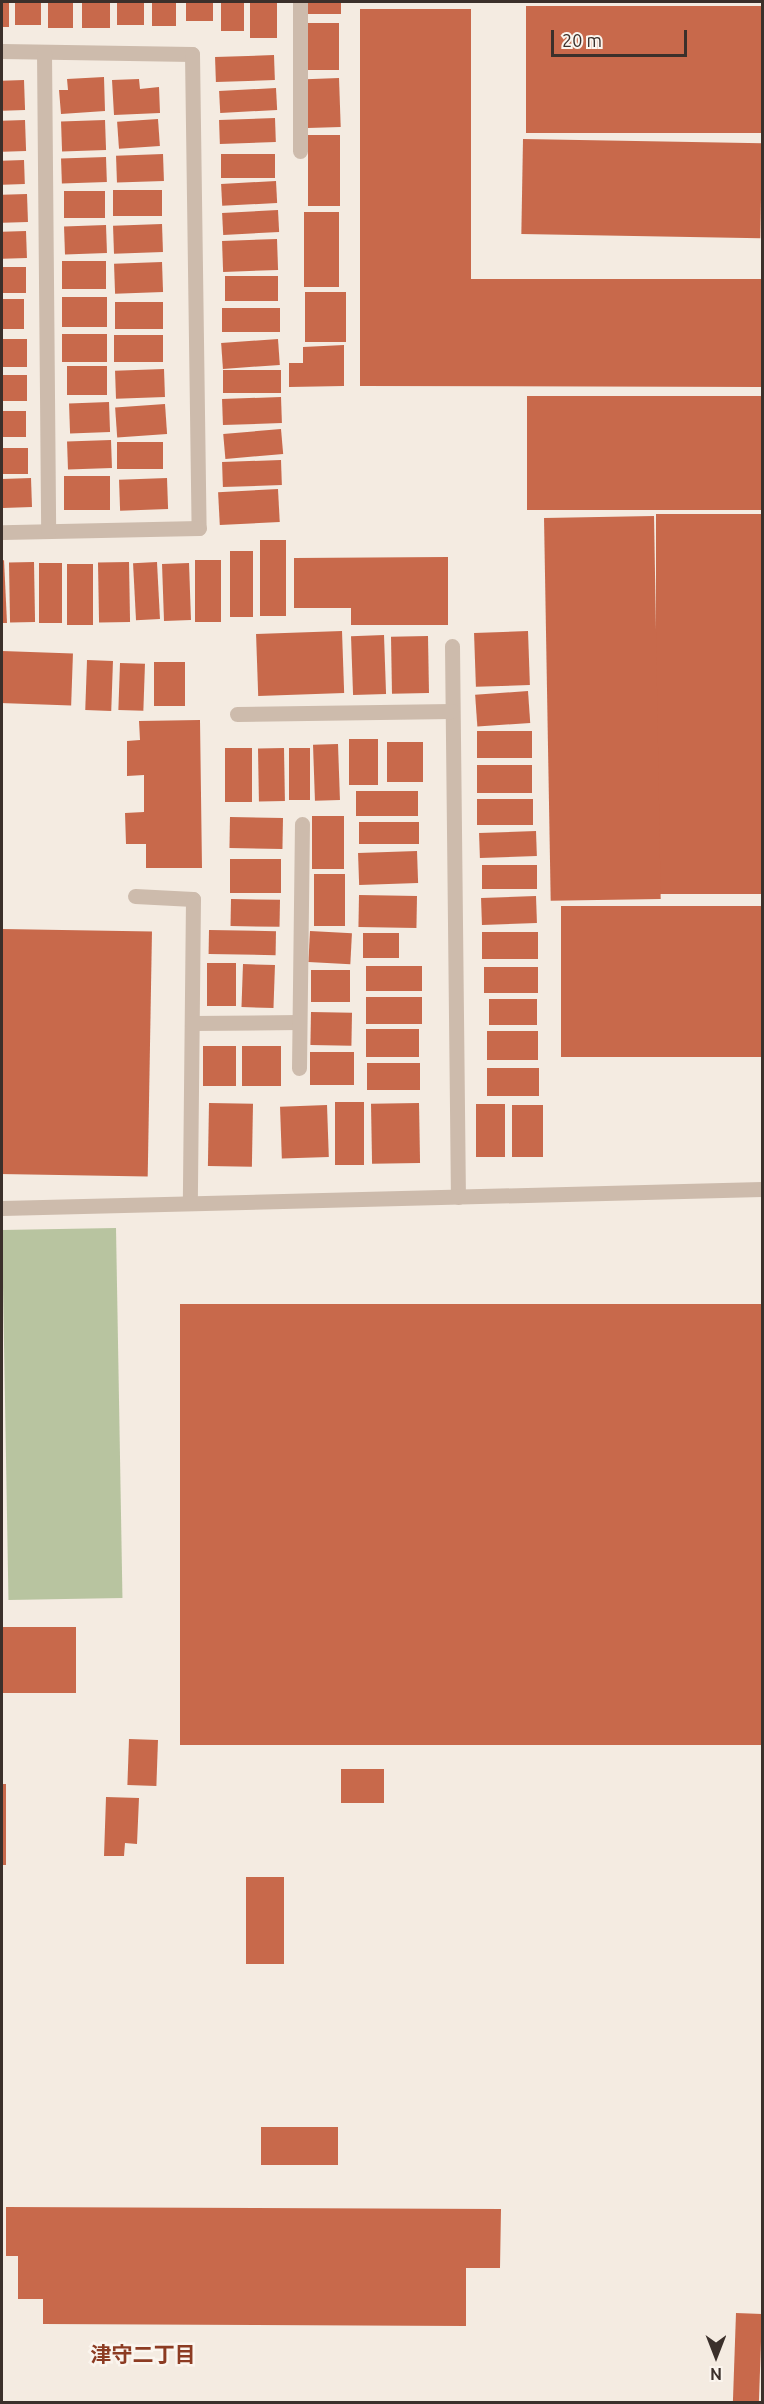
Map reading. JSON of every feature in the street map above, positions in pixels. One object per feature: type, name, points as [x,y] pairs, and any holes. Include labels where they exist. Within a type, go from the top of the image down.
[{"type":"street","points":[[300,2],[300,151]]},
{"type":"street","points":[[2,51],[192,54],[199,528],[2,532]]},
{"type":"street","points":[[44,52],[48,531]]},
{"type":"street","points":[[452,646],[458,1197]]},
{"type":"street","points":[[237,714],[452,711]]},
{"type":"street","points":[[299,1068],[302,824]]},
{"type":"street","points":[[135,896],[193,899],[190,1203]]},
{"type":"street","points":[[192,1023],[299,1022]]},
{"type":"street","points":[[2,1208],[762,1189]]},
{"type":"green space","points":[[116,1228],[122,1598],[8,1600],[2,1230]]},
{"type":"building","points":[[2,2],[9,2],[9,27],[2,27]]},
{"type":"building","points":[[15,2],[41,2],[41,25],[15,25]]},
{"type":"building","points":[[48,2],[73,2],[73,28],[48,28]]},
{"type":"building","points":[[82,2],[110,2],[110,28],[82,28]]},
{"type":"building","points":[[117,2],[144,2],[144,25],[117,25]]},
{"type":"building","points":[[152,2],[176,2],[176,26],[152,26]]},
{"type":"building","points":[[186,2],[213,2],[213,21],[186,21]]},
{"type":"building","points":[[221,2],[244,2],[244,31],[221,31]]},
{"type":"building","points":[[250,2],[277,2],[277,38],[250,38]]},
{"type":"building","points":[[307,2],[341,2],[341,14],[307,14]]},
{"type":"building","points":[[526,6],[762,6],[762,133],[526,133]]},
{"type":"building","points":[[360,9],[471,9],[471,279],[762,279],[762,387],[360,386]]},
{"type":"building","points":[[307,23],[339,23],[339,70],[307,70]]},
{"type":"building","points":[[274,55],[275,80],[216,82],[215,57]]},
{"type":"building","points":[[104,77],[105,111],[61,114],[59,90],[68,90],[67,79]]},
{"type":"building","points":[[339,78],[341,127],[308,128],[306,79]]},
{"type":"building","points":[[139,79],[140,89],[159,87],[160,113],[114,115],[112,80]]},
{"type":"building","points":[[24,80],[25,110],[3,111],[2,81]]},
{"type":"building","points":[[276,88],[277,110],[220,113],[219,91]]},
{"type":"building","points":[[275,118],[276,142],[220,144],[219,120]]},
{"type":"building","points":[[158,119],[160,146],[119,149],[117,122]]},
{"type":"building","points":[[25,120],[26,151],[3,152],[2,121]]},
{"type":"building","points":[[105,120],[106,150],[62,152],[61,122]]},
{"type":"building","points":[[308,135],[340,135],[340,206],[308,206]]},
{"type":"building","points":[[523,139],[762,143],[760,238],[521,234]]},
{"type":"building","points":[[163,154],[164,181],[117,183],[116,156]]},
{"type":"building","points":[[221,154],[275,154],[275,178],[221,178]]},
{"type":"building","points":[[106,157],[107,182],[62,184],[61,159]]},
{"type":"building","points":[[24,160],[25,184],[3,185],[2,161]]},
{"type":"building","points":[[276,181],[277,203],[222,206],[221,184]]},
{"type":"building","points":[[113,190],[162,190],[162,216],[113,216]]},
{"type":"building","points":[[64,191],[105,191],[105,218],[64,218]]},
{"type":"building","points":[[27,194],[28,222],[3,223],[2,195]]},
{"type":"building","points":[[278,210],[279,232],[223,235],[222,213]]},
{"type":"building","points":[[304,212],[339,212],[339,287],[304,287]]},
{"type":"building","points":[[162,224],[163,252],[114,254],[113,226]]},
{"type":"building","points":[[106,225],[107,253],[65,254],[64,226]]},
{"type":"building","points":[[26,231],[27,258],[3,259],[2,232]]},
{"type":"building","points":[[277,239],[278,270],[223,272],[222,241]]},
{"type":"building","points":[[62,261],[106,261],[106,289],[62,289]]},
{"type":"building","points":[[162,262],[163,292],[115,294],[114,264]]},
{"type":"building","points":[[2,267],[26,267],[26,293],[2,293]]},
{"type":"building","points":[[225,276],[278,276],[278,301],[225,301]]},
{"type":"building","points":[[305,292],[346,292],[346,342],[305,342]]},
{"type":"building","points":[[62,297],[107,297],[107,327],[62,327]]},
{"type":"building","points":[[2,299],[24,299],[24,329],[2,329]]},
{"type":"building","points":[[115,302],[163,302],[163,329],[115,329]]},
{"type":"building","points":[[222,308],[280,308],[280,332],[222,332]]},
{"type":"building","points":[[62,334],[107,334],[107,362],[62,362]]},
{"type":"building","points":[[114,335],[163,335],[163,362],[114,362]]},
{"type":"building","points":[[2,339],[27,339],[27,367],[2,367]]},
{"type":"building","points":[[278,339],[280,365],[223,369],[221,343]]},
{"type":"building","points":[[344,345],[344,386],[289,387],[289,363],[303,363],[303,347]]},
{"type":"building","points":[[67,366],[107,366],[107,395],[67,395]]},
{"type":"building","points":[[164,369],[165,397],[116,399],[115,371]]},
{"type":"building","points":[[223,370],[281,370],[281,393],[223,393]]},
{"type":"building","points":[[2,375],[27,375],[27,401],[2,401]]},
{"type":"building","points":[[527,396],[762,396],[762,510],[527,510]]},
{"type":"building","points":[[281,397],[282,423],[223,425],[222,399]]},
{"type":"building","points":[[109,402],[110,432],[70,433],[69,403]]},
{"type":"building","points":[[165,404],[167,434],[117,437],[115,407]]},
{"type":"building","points":[[2,411],[26,411],[26,437],[2,437]]},
{"type":"building","points":[[281,429],[283,454],[225,459],[223,434]]},
{"type":"building","points":[[111,440],[112,468],[68,470],[67,442]]},
{"type":"building","points":[[117,442],[163,442],[163,469],[117,469]]},
{"type":"building","points":[[2,448],[28,448],[28,474],[2,474]]},
{"type":"building","points":[[281,460],[282,485],[223,487],[222,462]]},
{"type":"building","points":[[64,476],[110,476],[110,510],[64,510]]},
{"type":"building","points":[[31,478],[32,507],[3,508],[2,479]]},
{"type":"building","points":[[167,478],[168,509],[120,511],[119,480]]},
{"type":"building","points":[[278,489],[280,522],[220,525],[218,492]]},
{"type":"building","points":[[656,514],[762,514],[762,894],[656,894]]},
{"type":"building","points":[[654,516],[661,899],[551,901],[544,518]]},
{"type":"building","points":[[260,540],[286,540],[286,616],[260,616]]},
{"type":"building","points":[[230,551],[253,551],[253,617],[230,617]]},
{"type":"building","points":[[448,557],[448,625],[351,625],[351,608],[294,608],[294,558]]},
{"type":"building","points":[[4,560],[7,623],[2,623],[2,561]]},
{"type":"building","points":[[195,560],[221,560],[221,622],[195,622]]},
{"type":"building","points":[[9,562],[34,562],[35,622],[10,622]]},
{"type":"building","points":[[129,562],[130,622],[99,623],[98,563]]},
{"type":"building","points":[[157,562],[160,619],[136,620],[133,563]]},
{"type":"building","points":[[39,563],[62,563],[62,623],[39,623]]},
{"type":"building","points":[[189,563],[191,620],[164,621],[162,564]]},
{"type":"building","points":[[67,564],[93,564],[93,625],[67,625]]},
{"type":"building","points":[[342,631],[344,693],[258,696],[256,634]]},
{"type":"building","points":[[528,631],[530,685],[476,687],[474,633]]},
{"type":"building","points":[[384,635],[386,694],[353,695],[351,636]]},
{"type":"building","points":[[428,636],[429,693],[392,694],[391,637]]},
{"type":"building","points":[[2,651],[73,653],[71,705],[2,703]]},
{"type":"building","points":[[87,660],[113,661],[111,711],[85,710]]},
{"type":"building","points":[[154,662],[185,662],[185,706],[154,706]]},
{"type":"building","points":[[120,663],[145,664],[143,711],[118,710]]},
{"type":"building","points":[[528,691],[530,723],[477,727],[475,695]]},
{"type":"building","points":[[200,720],[202,868],[146,868],[146,844],[126,844],[125,813],[144,812],[144,775],[127,776],[127,741],[140,740],[139,721]]},
{"type":"building","points":[[477,731],[532,731],[532,758],[477,758]]},
{"type":"building","points":[[349,739],[378,739],[378,785],[349,785]]},
{"type":"building","points":[[387,742],[423,742],[423,782],[387,782]]},
{"type":"building","points":[[338,744],[340,800],[315,801],[313,745]]},
{"type":"building","points":[[225,748],[252,748],[252,802],[225,802]]},
{"type":"building","points":[[258,748],[284,748],[285,801],[259,801]]},
{"type":"building","points":[[289,748],[310,748],[310,800],[289,800]]},
{"type":"building","points":[[477,765],[532,765],[532,793],[477,793]]},
{"type":"building","points":[[356,791],[418,791],[418,816],[356,816]]},
{"type":"building","points":[[477,799],[533,799],[533,825],[477,825]]},
{"type":"building","points":[[312,816],[344,816],[344,869],[312,869]]},
{"type":"building","points":[[230,817],[283,818],[282,849],[229,848]]},
{"type":"building","points":[[359,822],[419,822],[419,844],[359,844]]},
{"type":"building","points":[[536,831],[537,856],[480,858],[479,833]]},
{"type":"building","points":[[417,851],[418,883],[359,885],[358,853]]},
{"type":"building","points":[[230,859],[281,859],[281,893],[230,893]]},
{"type":"building","points":[[482,865],[537,865],[537,889],[482,889]]},
{"type":"building","points":[[314,874],[345,874],[345,926],[314,926]]},
{"type":"building","points":[[359,895],[417,896],[416,928],[358,927]]},
{"type":"building","points":[[536,896],[537,923],[482,925],[481,898]]},
{"type":"building","points":[[231,899],[280,900],[280,927],[231,926]]},
{"type":"building","points":[[561,906],[762,906],[762,1057],[561,1057]]},
{"type":"building","points":[[2,929],[152,932],[148,1177],[2,1174]]},
{"type":"building","points":[[209,930],[276,931],[276,955],[209,954]]},
{"type":"building","points":[[310,931],[352,933],[350,964],[308,962]]},
{"type":"building","points":[[482,932],[538,932],[538,959],[482,959]]},
{"type":"building","points":[[363,933],[399,933],[399,958],[363,958]]},
{"type":"building","points":[[207,963],[236,963],[236,1006],[207,1006]]},
{"type":"building","points":[[243,964],[275,965],[273,1008],[241,1007]]},
{"type":"building","points":[[366,966],[422,966],[422,991],[366,991]]},
{"type":"building","points":[[484,967],[538,967],[538,993],[484,993]]},
{"type":"building","points":[[311,970],[350,970],[350,1002],[311,1002]]},
{"type":"building","points":[[366,997],[422,997],[422,1024],[366,1024]]},
{"type":"building","points":[[489,999],[537,999],[537,1025],[489,1025]]},
{"type":"building","points":[[311,1012],[352,1013],[351,1046],[310,1045]]},
{"type":"building","points":[[366,1029],[419,1029],[419,1057],[366,1057]]},
{"type":"building","points":[[487,1031],[538,1031],[538,1060],[487,1060]]},
{"type":"building","points":[[203,1046],[236,1046],[236,1086],[203,1086]]},
{"type":"building","points":[[242,1046],[281,1046],[281,1086],[242,1086]]},
{"type":"building","points":[[310,1052],[354,1052],[354,1085],[310,1085]]},
{"type":"building","points":[[367,1063],[420,1063],[420,1090],[367,1090]]},
{"type":"building","points":[[487,1068],[539,1068],[539,1096],[487,1096]]},
{"type":"building","points":[[335,1102],[364,1102],[364,1165],[335,1165]]},
{"type":"building","points":[[209,1103],[253,1104],[252,1167],[208,1166]]},
{"type":"building","points":[[419,1103],[420,1163],[372,1164],[371,1104]]},
{"type":"building","points":[[476,1104],[505,1104],[505,1157],[476,1157]]},
{"type":"building","points":[[327,1105],[329,1157],[282,1159],[280,1107]]},
{"type":"building","points":[[512,1105],[543,1105],[543,1157],[512,1157]]},
{"type":"building","points":[[180,1304],[762,1304],[762,1745],[180,1745]]},
{"type":"building","points":[[2,1627],[76,1627],[76,1693],[2,1693]]},
{"type":"building","points":[[129,1739],[158,1740],[156,1786],[127,1785]]},
{"type":"building","points":[[341,1769],[384,1769],[384,1803],[341,1803]]},
{"type":"building","points":[[2,1784],[6,1784],[6,1865],[2,1865]]},
{"type":"building","points":[[106,1797],[139,1798],[137,1844],[125,1843],[124,1856],[104,1856]]},
{"type":"building","points":[[246,1877],[284,1877],[284,1964],[246,1964]]},
{"type":"building","points":[[261,2127],[338,2127],[338,2165],[261,2165]]},
{"type":"building","points":[[6,2207],[501,2209],[500,2268],[466,2268],[466,2326],[43,2324],[43,2299],[18,2299],[18,2256],[6,2256]]},
{"type":"building","points":[[736,2313],[762,2314],[759,2402],[733,2402]]},
{"type":"district","name":"津守二丁目","points":[[143,2354]]}]
